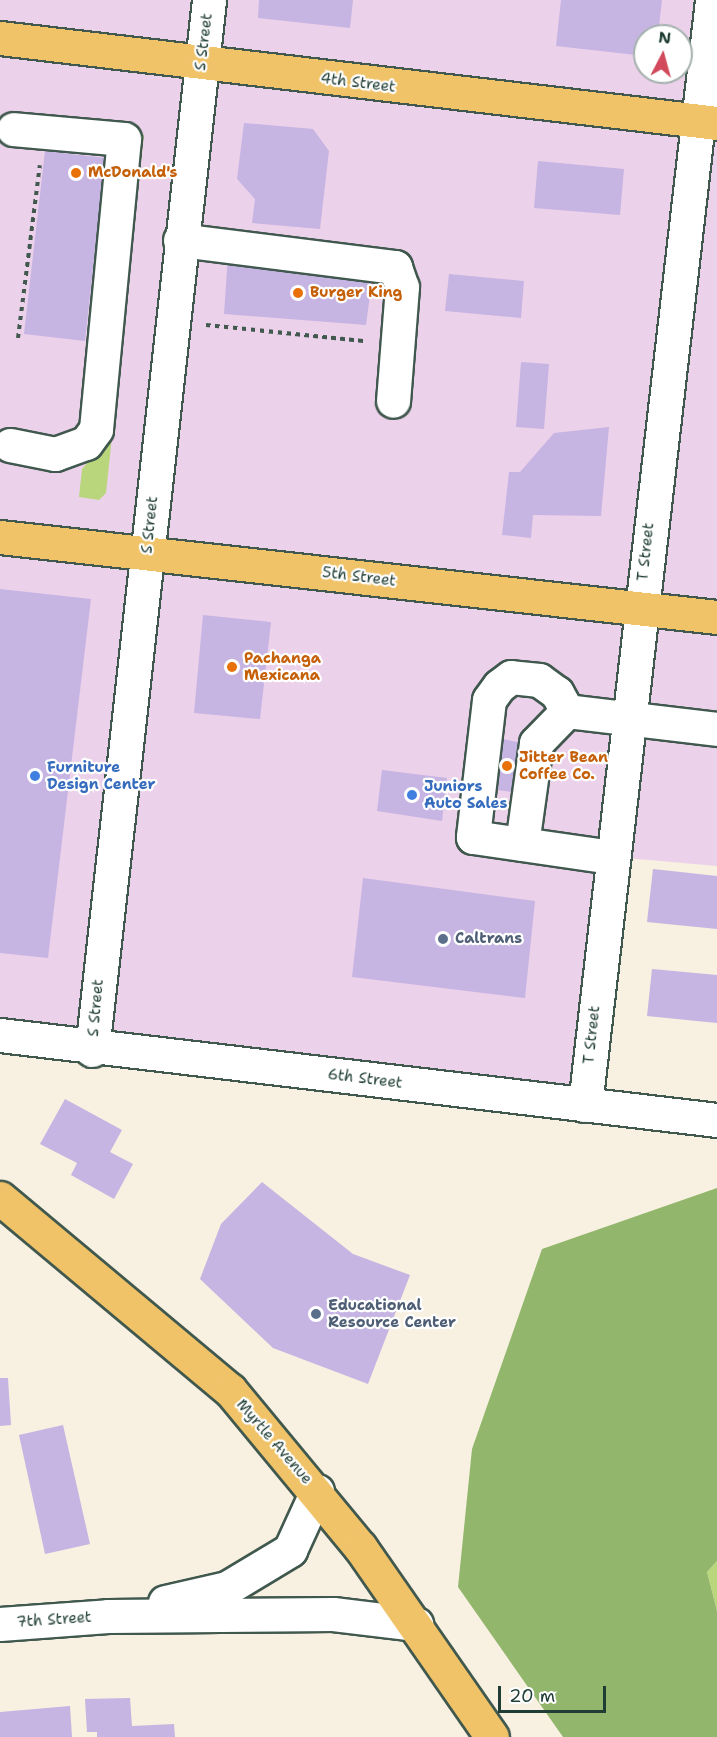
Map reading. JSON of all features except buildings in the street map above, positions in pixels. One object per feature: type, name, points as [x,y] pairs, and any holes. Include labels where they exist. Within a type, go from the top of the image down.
[{"type":"main road","name":"4th Street","points":[[0,38],[202,65],[707,122]]},
{"type":"main road","name":"5th Street","points":[[0,537],[717,617]]},
{"type":"main road","name":"Myrtle Avenue","points":[[0,1198],[230,1390],[317,1491],[416,1624],[492,1737]]},
{"type":"street","name":"S Street","points":[[92,1050],[180,240],[209,0]]},
{"type":"street","name":"T Street","points":[[585,1105],[640,609],[707,122],[712,0]]},
{"type":"street","points":[[10,445],[56,454],[86,443],[96,429],[124,139],[13,129]]},
{"type":"street","points":[[180,240],[394,267],[402,287],[393,401]]},
{"type":"street","points":[[567,711],[557,693],[527,675],[511,677],[489,700],[473,837],[611,857]]},
{"type":"street","points":[[567,711],[717,729]]},
{"type":"street","points":[[522,844],[536,743],[567,711]]},
{"type":"street","name":"6th Street","points":[[5,1040],[717,1120]]},
{"type":"street","points":[[108,1616],[227,1588],[281,1556],[290,1550],[317,1491]]},
{"type":"street","points":[[108,1616],[333,1614],[416,1624]]},
{"type":"street","name":"7th Street","points":[[0,1624],[108,1616]]},
{"type":"path","points":[[18,338],[45,133]]},
{"type":"path","points":[[202,324],[366,341]]},
{"type":"shaded area","points":[[0,0],[717,0],[717,866],[626,858],[602,1088],[0,1028]]},
{"type":"green space","points":[[130,135],[144,135],[106,493],[99,500],[79,497],[82,469],[97,452]]},
{"type":"green space","points":[[717,1188],[717,1561],[707,1572],[717,1611],[717,1737],[563,1737],[458,1587],[472,1449],[542,1249]]},
{"type":"green space","points":[[717,1561],[717,1611],[707,1572]]},
{"type":"place","name":"McDonald's","points":[[76,173]]},
{"type":"place","name":"Burger King","points":[[298,293]]},
{"type":"place","name":"Pachanga Mexicana","points":[[232,667]]},
{"type":"place","name":"Jitter Bean Coffee Co.","points":[[507,766]]},
{"type":"place","name":"Furniture Design Center","points":[[35,776]]},
{"type":"place","name":"Juniors Auto Sales","points":[[412,795]]},
{"type":"place","name":"Caltrans","points":[[443,939]]},
{"type":"place","name":"Educational Resource Center","points":[[316,1314]]}]
